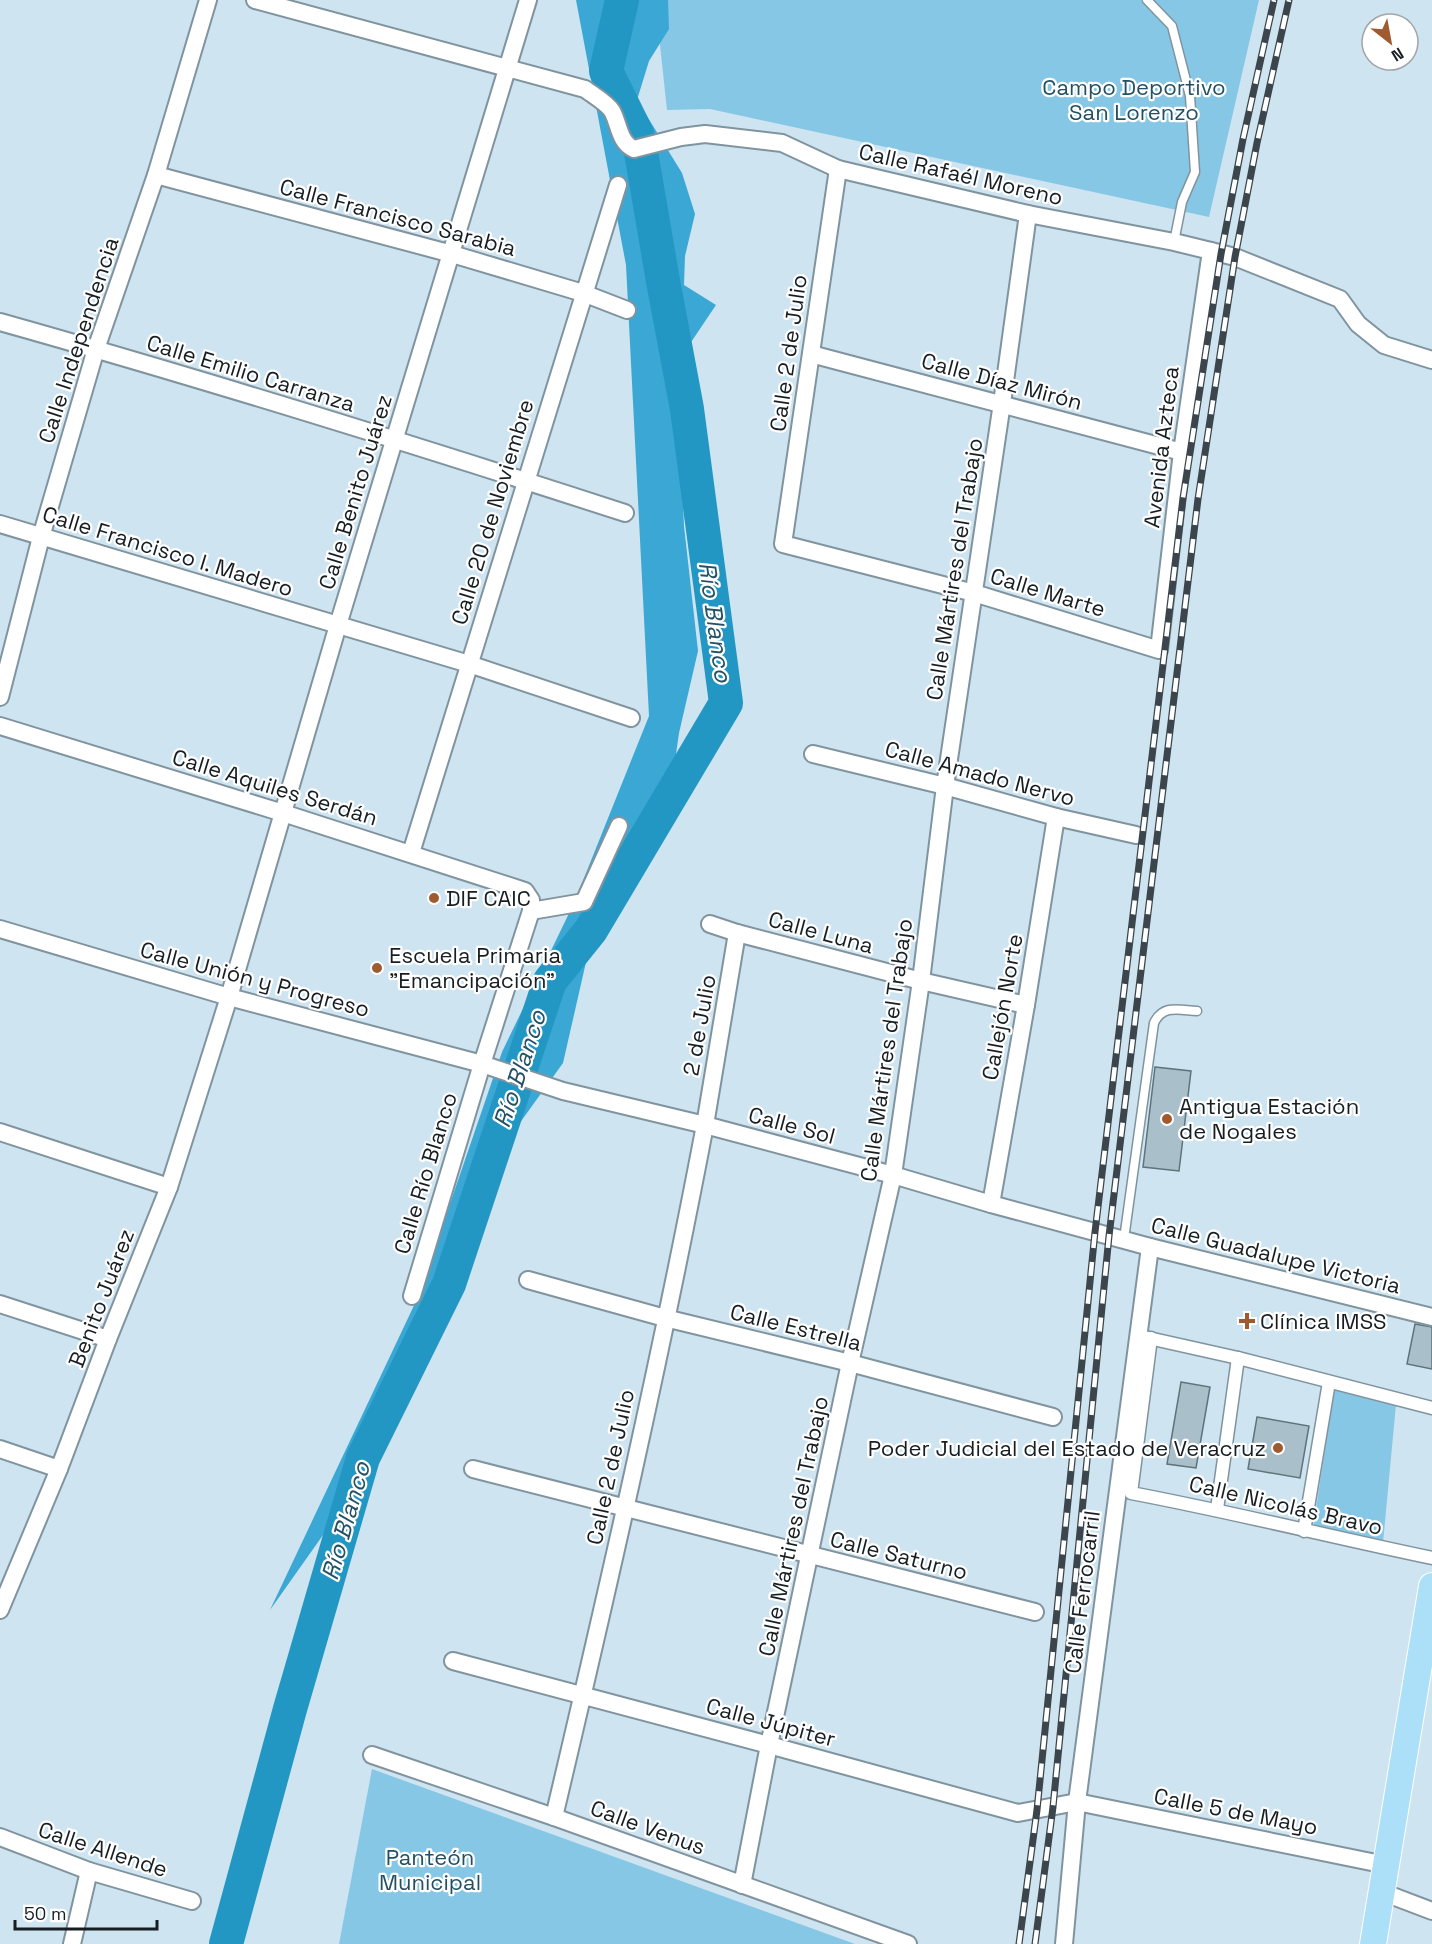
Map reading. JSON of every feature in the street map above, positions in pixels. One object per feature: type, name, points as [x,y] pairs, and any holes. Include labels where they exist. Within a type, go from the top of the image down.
[{"type":"main road","points":[[1373,1944],[1432,1586]]},
{"type":"street","name":"Calle Independencia","points":[[0,697],[41,537],[96,349],[156,175],[208,0]]},
{"type":"street","points":[[255,0],[508,68]]},
{"type":"street","name":"Calle Benito Juárez","points":[[229,997],[338,625],[528,0]]},
{"type":"street","name":"Calle Rafaél Moreno","points":[[508,68],[585,89],[611,110],[620,134],[629,147],[634,149],[681,137],[705,134],[782,143],[838,169],[1028,214],[1174,242],[1235,257],[1340,299],[1358,324],[1384,345],[1432,360]]},
{"type":"street","name":"Calle 2 de Julio","points":[[783,544],[838,169]]},
{"type":"street","name":"Calle Francisco Sarabia","points":[[156,175],[452,254],[583,293],[627,310]]},
{"type":"street","name":"Calle 20 de Noviembre","points":[[411,853],[618,185]]},
{"type":"street","name":"Calle Mártires del Trabajo","points":[[742,1885],[769,1745],[850,1363],[893,1175],[921,981],[945,786],[1028,214]]},
{"type":"street","name":"Avenida Azteca","points":[[1159,650],[1182,452],[1211,251]]},
{"type":"street","name":"Calle Emilio Carranza","points":[[0,322],[395,440],[625,513]]},
{"type":"street","name":"Calle Díaz Mirón","points":[[811,354],[1182,452]]},
{"type":"street","name":"Calle Francisco I. Madero","points":[[0,524],[469,664],[632,718]]},
{"type":"street","name":"Calle Marte","points":[[783,544],[974,593],[1159,650]]},
{"type":"street","name":"Calle Aquiles Serdán","points":[[0,726],[411,853],[525,891],[531,906]]},
{"type":"street","name":"Calle Amado Nervo","points":[[813,754],[945,786],[1056,817],[1136,835]]},
{"type":"street","name":"Callejón Norte","points":[[991,1204],[1056,817]]},
{"type":"street","points":[[531,906],[584,902],[619,826]]},
{"type":"street","name":"Calle Río Blanco","points":[[412,1296],[531,906]]},
{"type":"street","name":"Calle Luna","points":[[710,924],[921,981],[1026,1005]]},
{"type":"street","name":"Calle Unión y Progreso","points":[[0,929],[229,997],[499,1069]]},
{"type":"street","name":"2 de Julio","points":[[705,1125],[737,933]]},
{"type":"street","name":"Benito Juárez","points":[[0,1610],[59,1469],[169,1187],[229,997]]},
{"type":"street","name":"Calle Sol","points":[[499,1069],[563,1091],[705,1125],[1117,1238]]},
{"type":"street","name":"Calle 2 de Julio","points":[[554,1817],[625,1507],[705,1125]]},
{"type":"street","points":[[0,1132],[169,1187]]},
{"type":"street","name":"Calle Guadalupe Victoria","points":[[1117,1238],[1432,1317]]},
{"type":"street","name":"Calle Ferrocarril","points":[[1064,1944],[1077,1802],[1144,1337],[1150,1247]]},
{"type":"street","name":"Calle Estrella","points":[[528,1280],[665,1318],[850,1363],[1053,1417]]},
{"type":"street","points":[[0,1304],[108,1339]]},
{"type":"street","points":[[1144,1337],[1238,1358],[1432,1408]]},
{"type":"street","name":"Calle Nicolás Bravo","points":[[1144,1337],[1131,1493],[1217,1509],[1304,1531],[1432,1558]]},
{"type":"street","points":[[1217,1509],[1238,1358]]},
{"type":"street","points":[[1304,1531],[1329,1382]]},
{"type":"street","points":[[0,1449],[59,1469]]},
{"type":"street","name":"Calle Saturno","points":[[473,1469],[1035,1612]]},
{"type":"street","name":"Calle Júpiter","points":[[453,1661],[1018,1814],[1077,1802]]},
{"type":"street","name":"Calle Venus","points":[[372,1755],[554,1817],[908,1944]]},
{"type":"street","name":"Calle 5 de Mayo","points":[[1077,1802],[1386,1865]]},
{"type":"street","name":"Calle Allende","points":[[0,1838],[89,1871],[192,1901]]},
{"type":"street","points":[[72,1944],[89,1871]]},
{"type":"street","points":[[1382,1892],[1432,1911]]},
{"type":"lane","points":[[1148,0],[1172,26],[1190,96],[1195,172],[1182,202],[1174,242]]},
{"type":"lane","points":[[1117,1238],[1154,1023],[1158,1015],[1166,1010],[1197,1011]]},
{"type":"green space","name":"Campo Deportivo San Lorenzo","points":[[659,0],[1259,0],[1209,217],[710,109],[667,110],[656,8]]},
{"type":"green space","points":[[1334,1390],[1396,1404],[1383,1543],[1313,1528]]},
{"type":"green space","name":"Panteón Municipal","points":[[372,1769],[855,1944],[339,1944]]},
{"type":"shaded area","points":[[576,0],[668,0],[669,29],[649,61],[637,100],[682,173],[695,214],[685,256],[684,285],[716,305],[677,363],[684,526],[698,651],[679,733],[670,796],[594,927],[563,1063],[506,1142],[417,1383],[340,1511],[270,1610],[418,1297],[502,1052],[574,903],[649,716],[626,265]]},
{"type":"building","name":"Antigua Estación de Nogales","points":[[1155,1067],[1191,1071],[1179,1171],[1143,1167]]},
{"type":"building","points":[[1415,1324],[1432,1327],[1432,1369],[1407,1364]]},
{"type":"building","points":[[1181,1382],[1210,1387],[1196,1468],[1167,1464]]},
{"type":"building","name":"Poder Judicial del Estado de Veracruz","points":[[1257,1417],[1309,1426],[1300,1478],[1248,1469]]},
{"type":"waterway","name":"Río Blanco","points":[[226,1944],[290,1709],[363,1458],[449,1284],[550,981],[591,930],[726,703],[687,409],[642,158],[637,134],[606,71],[622,0]]},
{"type":"railway","points":[[1019,1944],[1037,1810],[1095,1232],[1183,498],[1221,254],[1243,139],[1274,0]]},
{"type":"railway","points":[[1035,1944],[1053,1807],[1109,1236],[1198,499],[1235,257],[1257,143],[1289,0]]},
{"type":"place","name":"DIF CAIC","points":[[434,898]]},
{"type":"place","name":"Escuela Primaria \"Emancipación\"","points":[[377,968]]},
{"type":"place","name":"Antigua Estación de Nogales","points":[[1167,1119]]},
{"type":"place","name":"Clínica IMSS","points":[[1247,1321]]},
{"type":"place","name":"Poder Judicial del Estado de Veracruz","points":[[1278,1448]]}]
